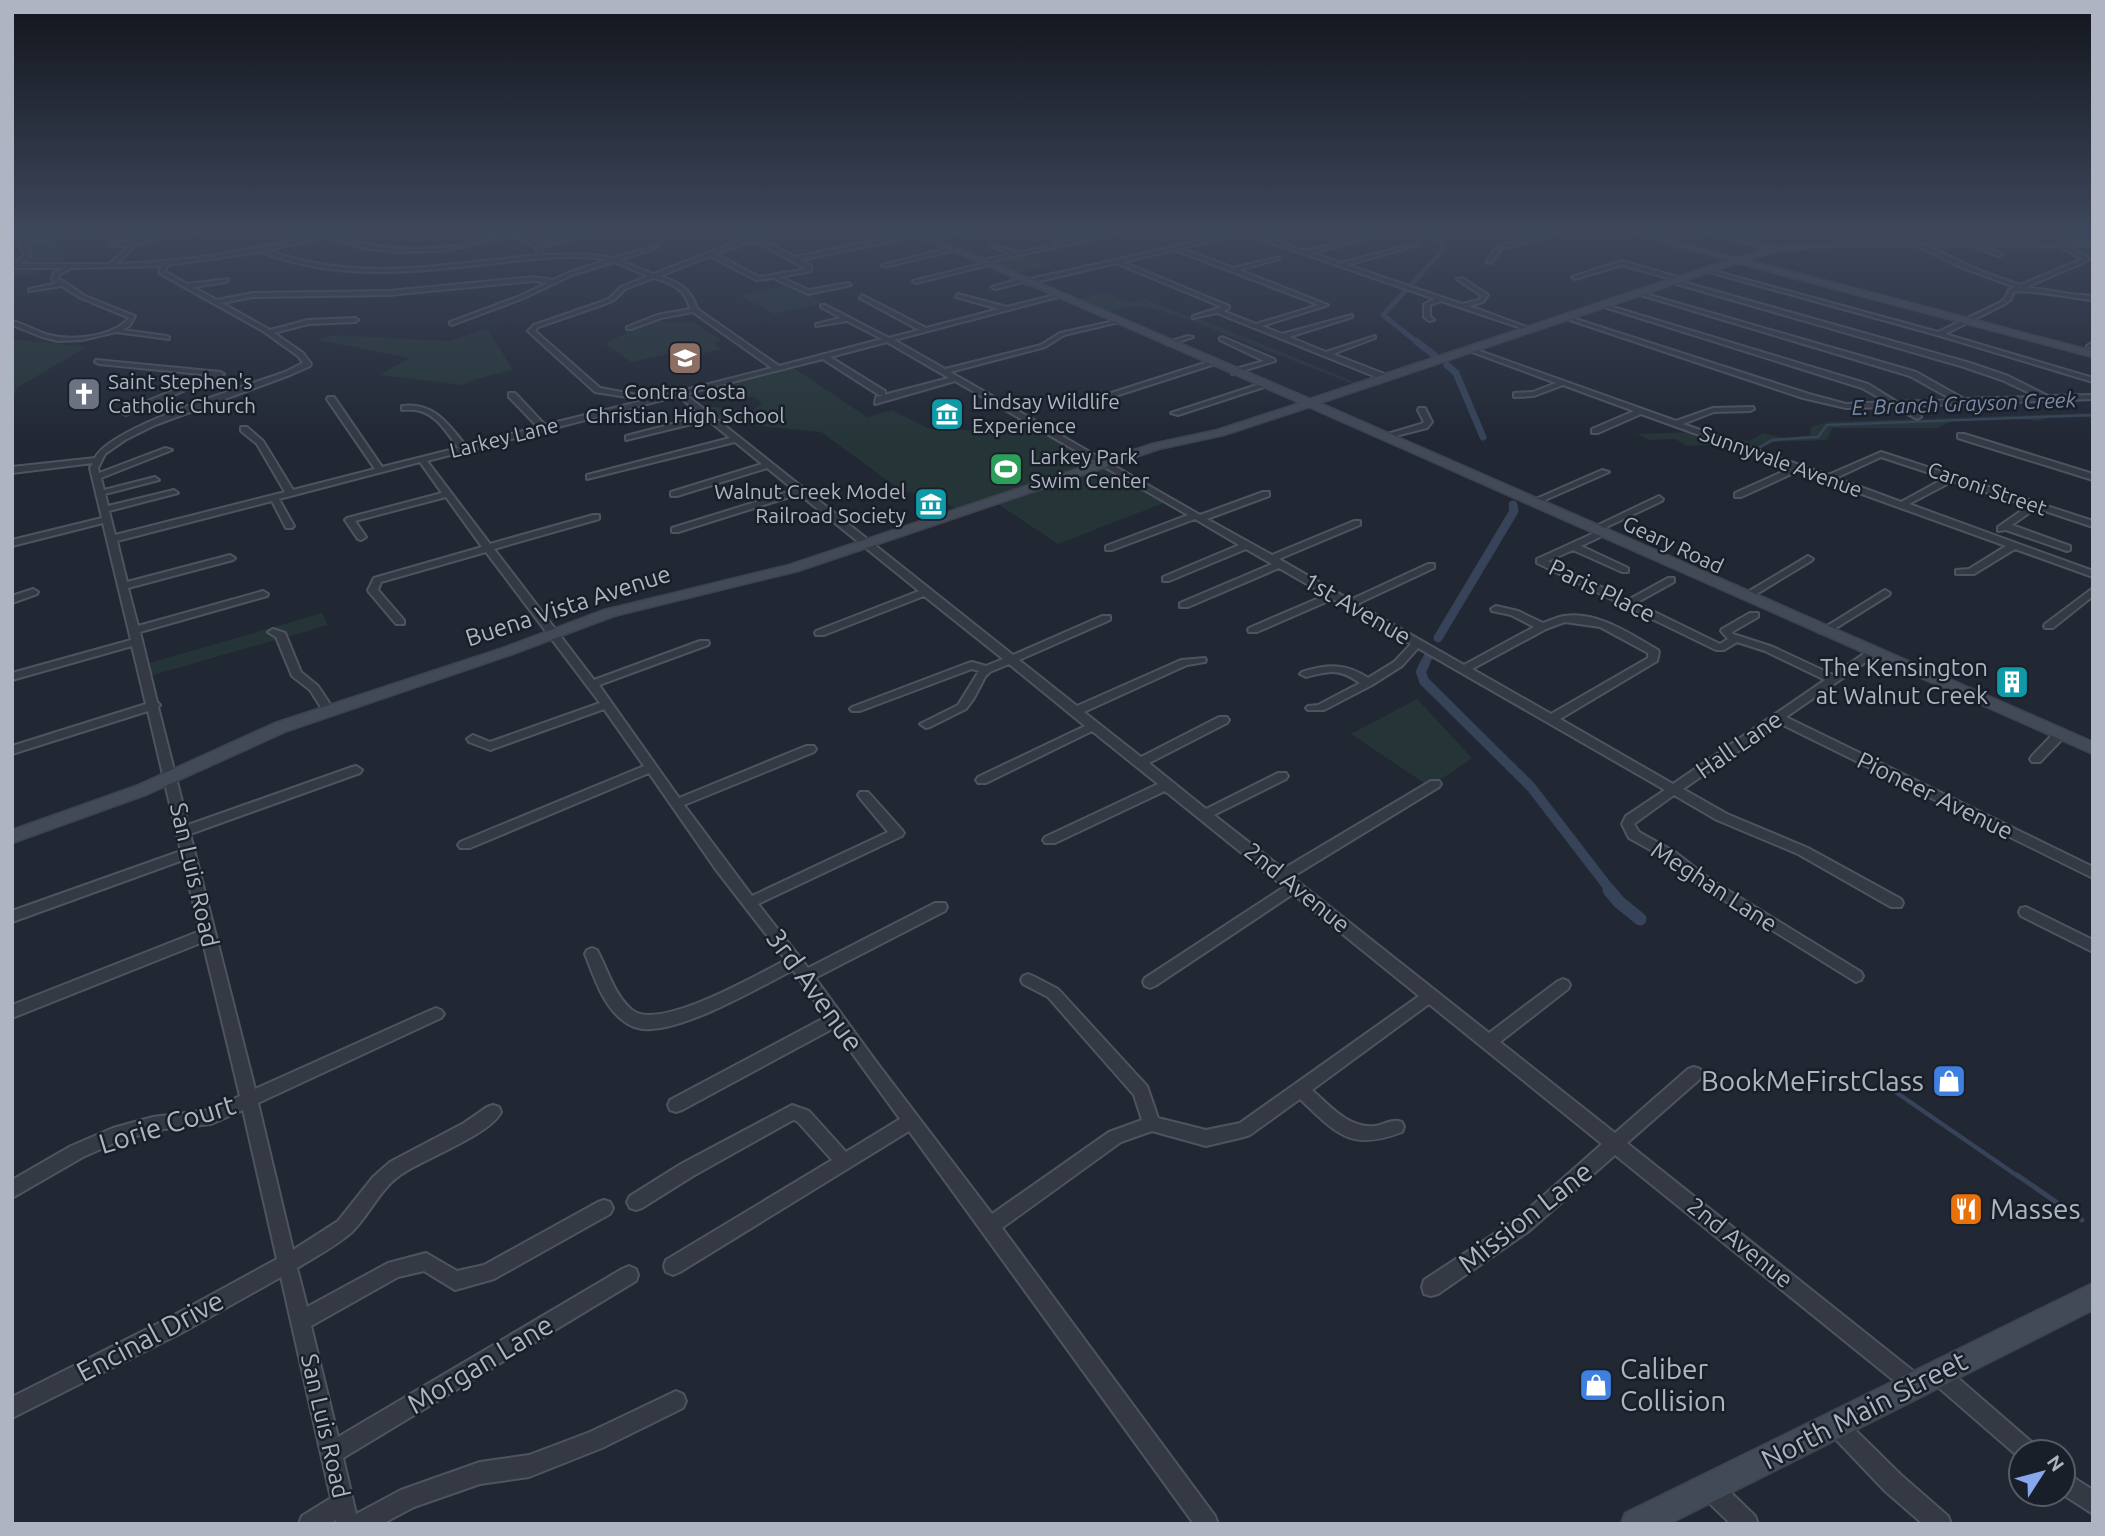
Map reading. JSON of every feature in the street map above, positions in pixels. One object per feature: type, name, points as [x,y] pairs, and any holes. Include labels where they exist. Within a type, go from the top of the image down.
[{"type":"street","points":[[92,301],[134,317],[118,331]]},
{"type":"street","points":[[215,302],[222,301]]},
{"type":"street","points":[[452,323],[514,301]]},
{"type":"street","points":[[607,301],[536,326],[531,331],[598,390],[656,399]]},
{"type":"street","points":[[693,301],[694,310]]},
{"type":"street","points":[[867,301],[924,330]]},
{"type":"street","points":[[975,301],[1006,309]]},
{"type":"street","name":"Larkey Lane","points":[[112,539],[1040,301]]},
{"type":"street","name":"Geary Road","points":[[1070,301],[1596,532],[1868,656],[2056,738],[2093,750]]},
{"type":"street","points":[[1195,317],[1227,307],[1212,301]]},
{"type":"street","points":[[1256,326],[1325,305],[1314,301]]},
{"type":"street","points":[[1431,320],[1427,317],[1427,304],[1436,301]]},
{"type":"street","points":[[1446,301],[1529,328]]},
{"type":"street","points":[[1463,306],[1481,301]]},
{"type":"street","name":"Buena Vista Avenue","points":[[12,836],[142,790],[281,727],[554,635],[634,605],[793,568],[1156,446],[1220,433],[1611,301]]},
{"type":"street","points":[[1666,301],[1913,374],[1964,402]]},
{"type":"street","points":[[1747,301],[1967,365],[2006,378],[2049,399]]},
{"type":"street","points":[[1817,301],[2093,380]]},
{"type":"street","points":[[1895,301],[2091,348]]},
{"type":"street","points":[[1939,334],[2006,301]]},
{"type":"street","points":[[12,470],[23,471],[94,460],[111,444],[159,420],[282,378],[307,364],[303,354],[215,302]]},
{"type":"street","points":[[1601,304],[1865,387],[1917,417]]},
{"type":"street","name":"1st Avenue","points":[[822,306],[887,340],[1722,817],[1803,851],[1896,903]]},
{"type":"street","points":[[629,328],[659,316],[694,310],[777,368]]},
{"type":"street","points":[[1217,311],[1384,377]]},
{"type":"street","points":[[1281,337],[1350,316]]},
{"type":"street","points":[[1564,317],[1806,396],[1846,406],[2093,397]]},
{"type":"street","points":[[818,326],[847,318]]},
{"type":"street","points":[[269,332],[308,322],[355,320]]},
{"type":"street","points":[[943,372],[1043,346],[1062,334],[1117,321]]},
{"type":"street","points":[[12,323],[62,340],[118,331],[167,338]]},
{"type":"street","points":[[1168,343],[1190,337]]},
{"type":"street","points":[[1327,354],[1373,337]]},
{"type":"street","points":[[1222,339],[1271,361],[1235,372]]},
{"type":"street","name":"Sunnyvale Avenue","points":[[1469,349],[2093,574]]},
{"type":"street","points":[[824,356],[882,393]]},
{"type":"street","points":[[99,362],[220,374],[126,413],[159,420]]},
{"type":"street","points":[[1106,396],[1214,363]]},
{"type":"street","name":"Geary Road","points":[[1235,372],[1387,437],[1596,532]]},
{"type":"street","points":[[878,402],[879,399],[954,379]]},
{"type":"street","points":[[1517,395],[1534,394],[1563,383]]},
{"type":"street","points":[[1175,413],[1263,386]]},
{"type":"street","name":"2nd Avenue","points":[[679,393],[1618,1144],[1926,1379],[2008,1438]]},
{"type":"street","points":[[512,395],[543,428]]},
{"type":"street","points":[[331,399],[380,470]]},
{"type":"street","points":[[405,408],[416,407],[432,411],[463,448]]},
{"type":"street","points":[[1387,437],[1424,426],[1428,422],[1422,410]]},
{"type":"street","points":[[1675,424],[1713,410],[1750,410]]},
{"type":"street","points":[[1595,431],[1640,411]]},
{"type":"street","points":[[629,438],[710,417]]},
{"type":"street","points":[[244,429],[260,443],[290,493]]},
{"type":"street","points":[[1961,436],[2093,477]]},
{"type":"street","points":[[590,477],[736,439]]},
{"type":"street","points":[[96,477],[168,450]]},
{"type":"street","name":"Caroni Street","points":[[1827,479],[1881,454],[2093,524]]},
{"type":"street","name":"3rd Avenue","points":[[422,459],[488,550],[592,684],[722,868],[796,962],[1207,1524]]},
{"type":"street","name":"San Luis Road","points":[[94,460],[105,515],[154,705],[346,1513]]},
{"type":"street","points":[[2077,472],[2093,464]]},
{"type":"street","points":[[674,494],[768,465]]},
{"type":"street","points":[[1738,495],[1797,468]]},
{"type":"street","points":[[12,479],[23,471]]},
{"type":"street","points":[[1533,502],[1605,472]]},
{"type":"street","points":[[1901,506],[1952,478]]},
{"type":"street","points":[[100,493],[155,480]]},
{"type":"street","points":[[675,530],[801,491]]},
{"type":"street","points":[[12,543],[174,493]]},
{"type":"street","points":[[361,537],[350,520],[447,494]]},
{"type":"street","points":[[1110,548],[1266,494]]},
{"type":"street","points":[[274,497],[289,526]]},
{"type":"street","name":"Paris Place","points":[[1659,499],[1540,562],[1720,648],[1735,639]]},
{"type":"street","points":[[1989,537],[2035,505]]},
{"type":"street","points":[[400,622],[373,590],[377,580],[396,572],[488,550],[596,517]]},
{"type":"street","points":[[1184,606],[1357,523]]},
{"type":"street","points":[[2005,526],[2067,548]]},
{"type":"street","points":[[1166,579],[1246,545]]},
{"type":"street","points":[[1573,546],[1625,570]]},
{"type":"street","points":[[1959,572],[1971,572],[2013,546]]},
{"type":"street","points":[[123,586],[230,558]]},
{"type":"street","points":[[1742,598],[1808,559]]},
{"type":"street","points":[[1349,604],[1431,566]]},
{"type":"street","points":[[1628,604],[1671,580]]},
{"type":"street","points":[[820,633],[927,591]]},
{"type":"street","points":[[2049,626],[2093,591]]},
{"type":"street","points":[[12,600],[33,592]]},
{"type":"street","points":[[1824,631],[1885,593]]},
{"type":"street","points":[[12,677],[263,594]]},
{"type":"street","points":[[1253,630],[1333,595]]},
{"type":"street","name":"Geary Road","points":[[1742,598],[1824,631],[1868,656]]},
{"type":"street","points":[[1496,608],[1514,613],[1542,627]]},
{"type":"street","points":[[1754,614],[1726,631],[1735,639],[1769,649],[1833,680]]},
{"type":"street","points":[[926,724],[961,708],[971,693],[974,680],[986,670],[1107,618]]},
{"type":"street","points":[[1465,669],[1542,627],[1564,620],[1591,621],[1646,646],[1655,656],[1552,719]]},
{"type":"street","points":[[273,632],[281,635],[296,674],[314,688],[328,710]]},
{"type":"street","points":[[592,684],[705,643]]},
{"type":"street","points":[[1312,708],[1320,708],[1368,683],[1398,664],[1417,643]]},
{"type":"street","name":"Hall Lane","points":[[1675,790],[1868,656]]},
{"type":"street","points":[[1076,711],[1185,662],[1201,660]]},
{"type":"street","points":[[856,709],[972,664],[986,670]]},
{"type":"street","points":[[1306,674],[1332,666],[1351,671],[1368,683]]},
{"type":"street","points":[[12,750],[154,705]]},
{"type":"street","points":[[473,739],[491,746],[606,705]]},
{"type":"street","name":"Pioneer Avenue","points":[[1778,718],[2093,873]]},
{"type":"street","points":[[1139,762],[1223,720]]},
{"type":"street","points":[[982,780],[1094,726]]},
{"type":"street","points":[[2036,759],[2056,738]]},
{"type":"street","name":"Geary Road","points":[[2056,738],[2093,760]]},
{"type":"street","points":[[678,803],[810,749]]},
{"type":"street","points":[[465,845],[650,768]]},
{"type":"street","points":[[184,831],[356,771]]},
{"type":"street","points":[[1204,815],[1282,776]]},
{"type":"street","points":[[1282,876],[1435,784]]},
{"type":"street","points":[[1050,840],[1167,785]]},
{"type":"street","name":"Meghan Lane","points":[[1675,790],[1630,819],[1630,831],[1670,855],[1706,883],[1856,976]]},
{"type":"street","points":[[751,902],[897,833],[864,794]]},
{"type":"street","points":[[12,917],[189,853]]},
{"type":"street","points":[[1150,982],[1294,887]]},
{"type":"street","points":[[805,976],[940,907]]},
{"type":"street","points":[[2026,912],[2093,947]]},
{"type":"street","points":[[12,1012],[208,934]]},
{"type":"street","points":[[592,954],[615,1002],[635,1021],[653,1024],[678,1019],[796,962]]},
{"type":"street","points":[[1028,980],[1053,993],[1141,1091],[1152,1124]]},
{"type":"street","points":[[1489,1042],[1563,985]]},
{"type":"street","points":[[990,1226],[1115,1137],[1152,1124],[1206,1138],[1244,1130],[1431,995]]},
{"type":"street","name":"Lorie Court","points":[[12,1190],[72,1155],[119,1133],[180,1119],[211,1117],[436,1014]]},
{"type":"street","points":[[676,1105],[836,1019]]},
{"type":"street","name":"Mission Lane","points":[[1431,1287],[1523,1225],[1618,1144],[1694,1074]]},
{"type":"street","points":[[1301,1090],[1343,1126],[1358,1132],[1369,1135],[1396,1127]]},
{"type":"street","points":[[287,1263],[346,1226],[373,1187],[395,1169],[475,1126],[493,1112]]},
{"type":"street","points":[[636,1202],[687,1170],[792,1112],[803,1116],[845,1163]]},
{"type":"street","points":[[673,1266],[911,1121]]},
{"type":"street","points":[[301,1321],[395,1269],[426,1262],[455,1281],[487,1273],[604,1208]]},
{"type":"street","name":"Encinal Drive","points":[[12,1408],[287,1263]]},
{"type":"street","name":"Morgan Lane","points":[[331,1453],[629,1275]]},
{"type":"street","name":"North Main Street","points":[[1636,1524],[2093,1296]]},
{"type":"street","points":[[359,1524],[409,1498],[480,1473],[529,1466],[595,1441],[676,1401]]},
{"type":"street","points":[[1835,1424],[1893,1483],[1940,1524]]},
{"type":"street","points":[[1709,1487],[1747,1524]]},
{"type":"street","points":[[2077,1492],[2093,1503]]},
{"type":"street","points":[[310,1524],[346,1513]]},
{"type":"shaded area","points":[[750,301],[819,301],[823,303],[773,314]]},
{"type":"shaded area","points":[[1071,301],[1124,301],[1129,303],[1149,301],[1362,385],[1358,386],[1184,318],[1147,307],[1125,307],[1100,314]]},
{"type":"shaded area","points":[[649,321],[694,322],[721,340],[713,343],[721,349],[704,353],[691,349],[631,362],[605,344]]},
{"type":"shaded area","points":[[487,329],[513,370],[462,385],[380,375],[409,358],[319,340],[333,335],[449,341]]},
{"type":"shaded area","points":[[12,339],[86,347],[17,388],[12,401]]},
{"type":"shaded area","points":[[789,365],[867,417],[892,410],[930,429],[998,431],[1038,426],[1169,501],[1058,544],[989,498],[955,509],[934,494],[903,492],[821,432],[716,422],[696,406],[754,410],[762,403],[752,396],[743,398],[723,382]]},
{"type":"shaded area","points":[[2093,413],[2093,418],[2059,415],[2039,421],[2006,417],[1956,419],[1937,428],[1832,428],[1827,440],[1775,442],[1754,452],[1731,444],[1686,446],[1676,439],[1650,440],[1637,434],[1698,432],[1749,441],[1763,433],[1784,438],[1810,435],[1811,427],[1827,422]]},
{"type":"shaded area","points":[[322,613],[328,625],[146,677],[143,665]]},
{"type":"shaded area","points":[[1417,699],[1472,758],[1430,787],[1351,734]]},
{"type":"waterway","points":[[1396,301],[1383,315],[1418,343]]},
{"type":"waterway","points":[[1416,341],[1434,355]]},
{"type":"waterway","points":[[1447,365],[1456,373],[1483,437]]},
{"type":"waterway","name":"E. Branch Grayson Creek","points":[[1760,447],[1772,440],[1818,437],[1827,425],[2093,415]]},
{"type":"waterway","points":[[1438,638],[1514,511],[1513,505]]},
{"type":"waterway","points":[[1425,663],[1428,657]]},
{"type":"waterway","points":[[1425,663],[1421,672],[1424,681],[1531,787],[1611,891]]},
{"type":"waterway","points":[[1609,890],[1640,919]]},
{"type":"waterway","points":[[1884,1084],[2019,1177]]},
{"type":"waterway","points":[[2017,1175],[2082,1220]]},
{"type":"place","name":"Contra Costa Christian High School","points":[[685,358]]},
{"type":"place","name":"Saint Stephen's Catholic Church","points":[[84,394]]},
{"type":"place","name":"Lindsay Wildlife Experience","points":[[947,414]]},
{"type":"place","name":"Larkey Park Swim Center","points":[[1006,469]]},
{"type":"place","name":"Walnut Creek Model Railroad Society","points":[[931,504]]},
{"type":"place","name":"The Kensington at Walnut Creek","points":[[2012,682]]},
{"type":"place","name":"BookMeFirstClass","points":[[1949,1081]]},
{"type":"place","name":"Masses","points":[[1966,1209]]},
{"type":"place","name":"Caliber Collision","points":[[1596,1385]]}]
